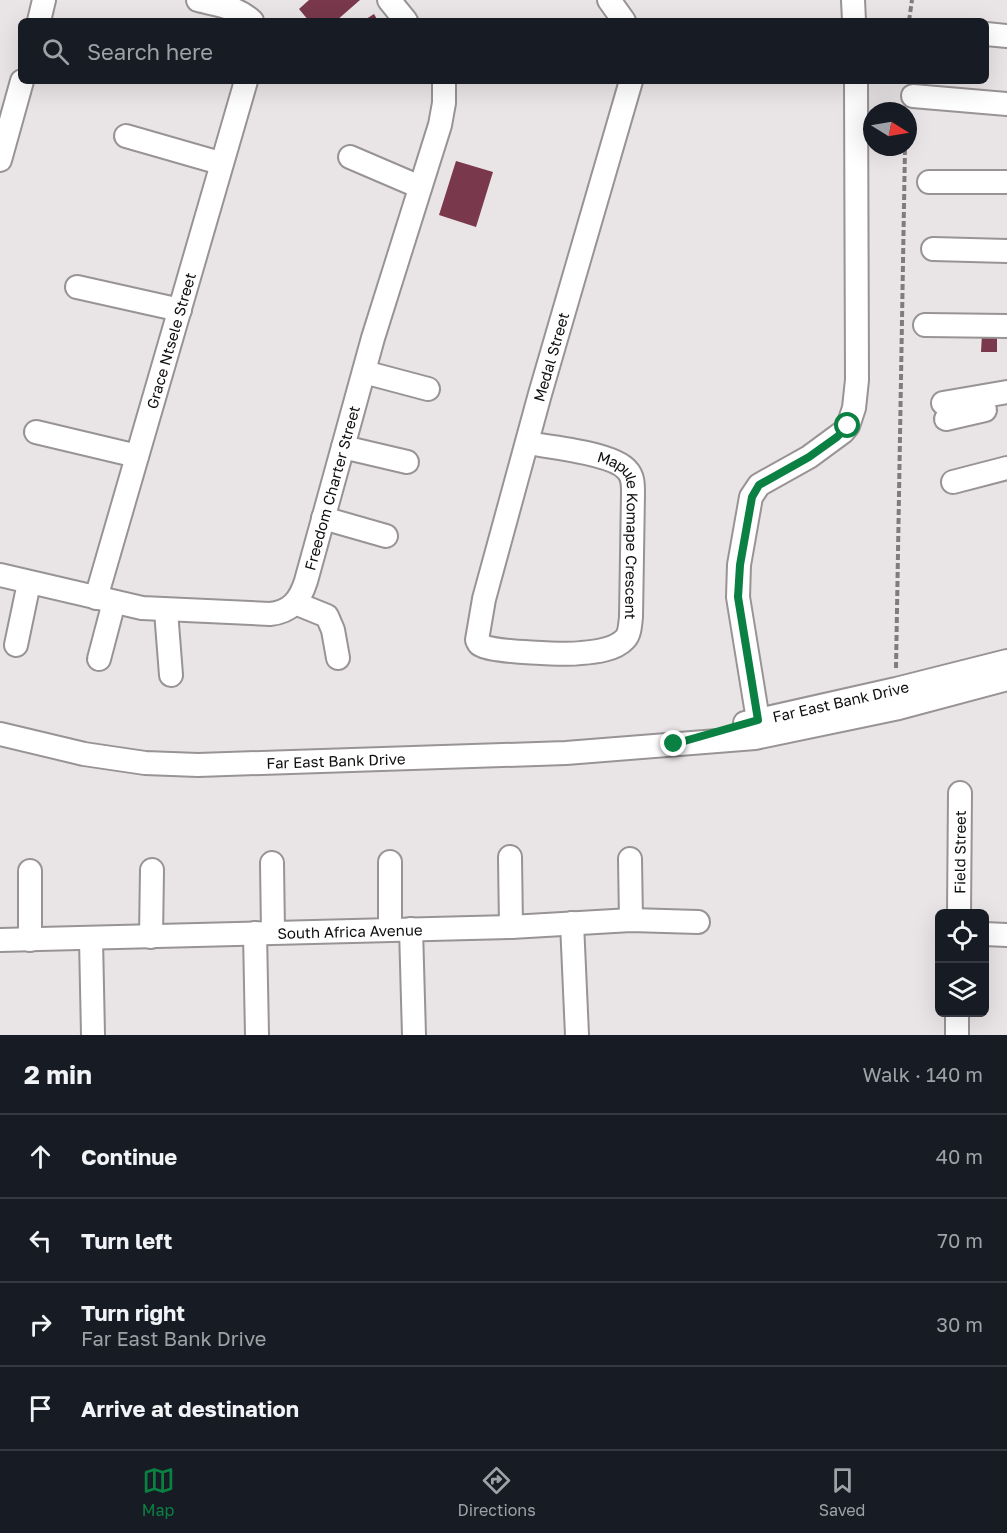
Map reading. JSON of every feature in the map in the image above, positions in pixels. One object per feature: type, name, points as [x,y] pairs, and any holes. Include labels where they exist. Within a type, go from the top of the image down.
[{"type":"street","points":[[40,18],[44,0]]},
{"type":"street","points":[[198,0],[233,9],[249,18]]},
{"type":"street","points":[[389,0],[404,18]]},
{"type":"street","points":[[609,0],[622,18]]},
{"type":"street","points":[[853,0],[854,18]]},
{"type":"street","points":[[989,34],[1007,36]]},
{"type":"street","name":"Grace Ntsele Street","points":[[99,659],[105,600],[136,456],[180,310],[220,163],[245,84]]},
{"type":"street","name":"Freedom Charter Street","points":[[295,603],[303,591],[373,338],[440,125],[444,103],[444,84]]},
{"type":"street","name":"Medal Street","points":[[477,635],[484,599],[526,443],[630,84]]},
{"type":"street","points":[[758,720],[738,597],[740,565],[752,497],[759,485],[809,457],[843,432],[848,426],[854,408],[857,370],[856,84]]},
{"type":"street","points":[[0,160],[13,92]]},
{"type":"street","points":[[914,96],[1007,104]]},
{"type":"street","points":[[126,136],[220,163]]},
{"type":"street","points":[[350,157],[420,187]]},
{"type":"street","points":[[929,182],[1007,182]]},
{"type":"street","points":[[1007,250],[934,254],[1007,261]]},
{"type":"street","points":[[77,287],[180,310]]},
{"type":"street","points":[[925,325],[1007,326]]},
{"type":"street","points":[[364,372],[428,389]]},
{"type":"street","points":[[1007,392],[945,411],[1007,405]]},
{"type":"street","points":[[36,432],[136,456]]},
{"type":"street","name":"Mapule Komape Crescent","points":[[477,635],[478,643],[486,648],[578,654],[617,645],[626,639],[629,631],[633,492],[633,481],[629,472],[612,459],[526,443]]},
{"type":"street","points":[[343,447],[407,462]]},
{"type":"street","points":[[953,482],[1007,468]]},
{"type":"street","points":[[323,518],[386,536]]},
{"type":"street","points":[[0,574],[29,583],[142,608],[270,614],[288,610],[295,603],[327,616],[333,630],[338,658]]},
{"type":"street","points":[[15,645],[29,583]]},
{"type":"street","points":[[166,610],[171,675]]},
{"type":"street","name":"Far East Bank Drive","points":[[674,744],[758,720],[1007,661]]},
{"type":"street","name":"Far East Bank Drive","points":[[0,734],[84,754],[145,763],[198,765],[566,753],[768,736],[899,708],[1007,679]]},
{"type":"street","name":"Field Street","points":[[959,909],[960,793]]},
{"type":"street","points":[[510,857],[511,927]]},
{"type":"street","points":[[630,859],[631,920]]},
{"type":"street","points":[[390,862],[414,1035]]},
{"type":"street","points":[[257,1035],[264,933],[272,864]]},
{"type":"street","points":[[151,937],[153,870]]},
{"type":"street","points":[[30,871],[30,940]]},
{"type":"street","name":"South Africa Avenue","points":[[0,940],[511,927],[631,920],[698,922]]},
{"type":"street","points":[[572,923],[577,1035]]},
{"type":"street","points":[[989,934],[1007,935]]},
{"type":"street","points":[[91,939],[93,1035]]},
{"type":"street","points":[[957,1017],[957,1035]]},
{"type":"path","points":[[909,18],[912,0]]},
{"type":"path","points":[[896,689],[905,156]]},
{"type":"building","points":[[309,0],[360,0],[339,18],[306,18],[299,9]]},
{"type":"building","points":[[456,161],[493,172],[476,227],[439,215]]},
{"type":"building","points":[[982,334],[997,334],[997,352],[981,352]]},
{"type":"route","points":[[674,744],[758,720],[738,597],[740,565],[752,497],[754,491],[764,481],[809,457],[848,426]]}]
